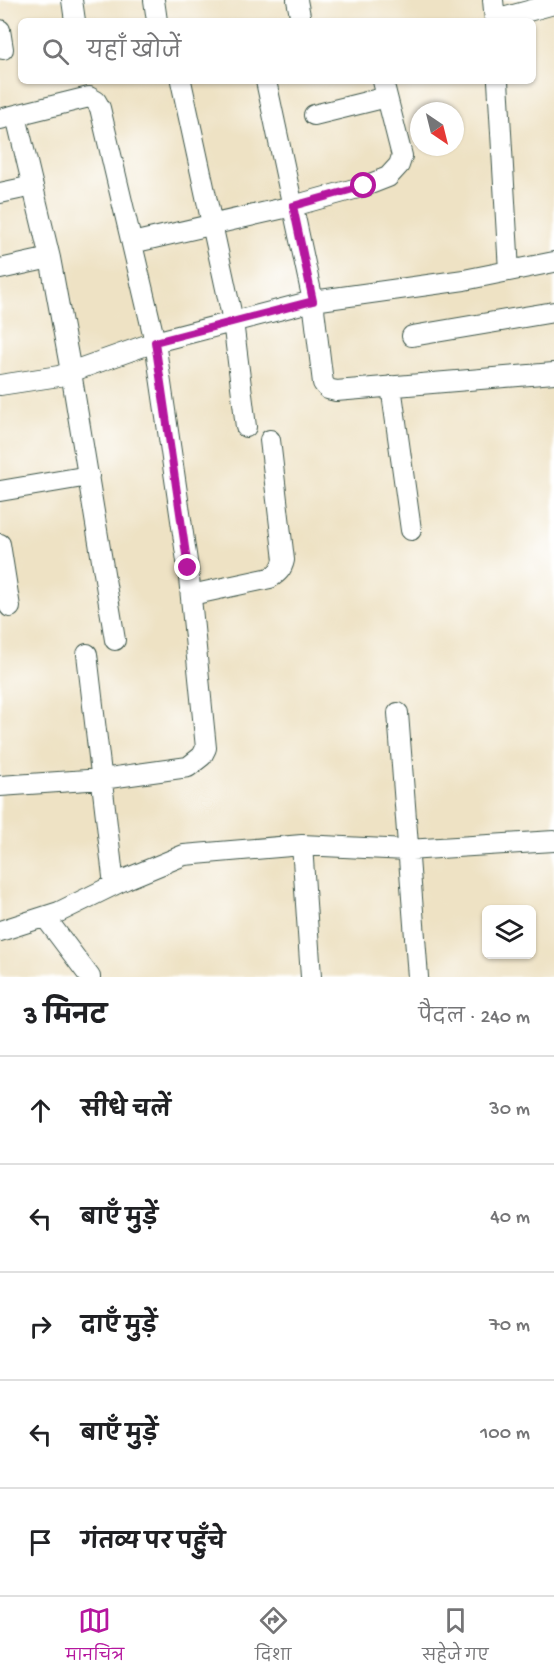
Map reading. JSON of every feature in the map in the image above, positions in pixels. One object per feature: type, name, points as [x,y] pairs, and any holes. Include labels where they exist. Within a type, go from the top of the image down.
[{"type":"street","points":[[72,0],[75,18]]},
{"type":"street","points":[[154,0],[157,18]]},
{"type":"street","points":[[297,0],[301,18]]},
{"type":"street","points":[[493,0],[495,18]]},
{"type":"street","points":[[505,18],[554,4]]},
{"type":"street","points":[[182,84],[233,321],[246,427]]},
{"type":"street","points":[[267,84],[313,301],[323,383],[328,389],[336,391],[554,373]]},
{"type":"street","points":[[498,84],[509,271]]},
{"type":"street","points":[[132,243],[293,206],[364,186],[388,177],[399,165],[402,156],[385,89],[314,115]]},
{"type":"street","points":[[0,786],[102,779],[188,767],[202,756],[206,748],[191,595],[155,342],[104,120],[96,101],[89,97],[8,117],[33,186],[50,258],[72,372],[115,640]]},
{"type":"street","points":[[0,193],[33,186]]},
{"type":"street","points":[[0,269],[50,258]]},
{"type":"street","points":[[0,385],[59,376],[155,342],[313,301],[464,280],[554,262]]},
{"type":"street","points":[[412,336],[554,312]]},
{"type":"street","points":[[391,386],[411,530]]},
{"type":"street","points":[[191,595],[270,578],[282,568],[284,560],[270,440]]},
{"type":"street","points":[[0,491],[88,476]]},
{"type":"street","points":[[0,544],[10,607]]},
{"type":"street","points":[[87,654],[114,885]]},
{"type":"street","points":[[398,713],[418,977]]},
{"type":"street","points":[[0,930],[45,917],[184,855],[302,845],[407,850],[554,841]]},
{"type":"street","points":[[302,845],[311,977]]},
{"type":"street","points":[[45,917],[90,977]]},
{"type":"route","points":[[188,568],[155,342],[313,301],[293,206],[364,186]]}]
